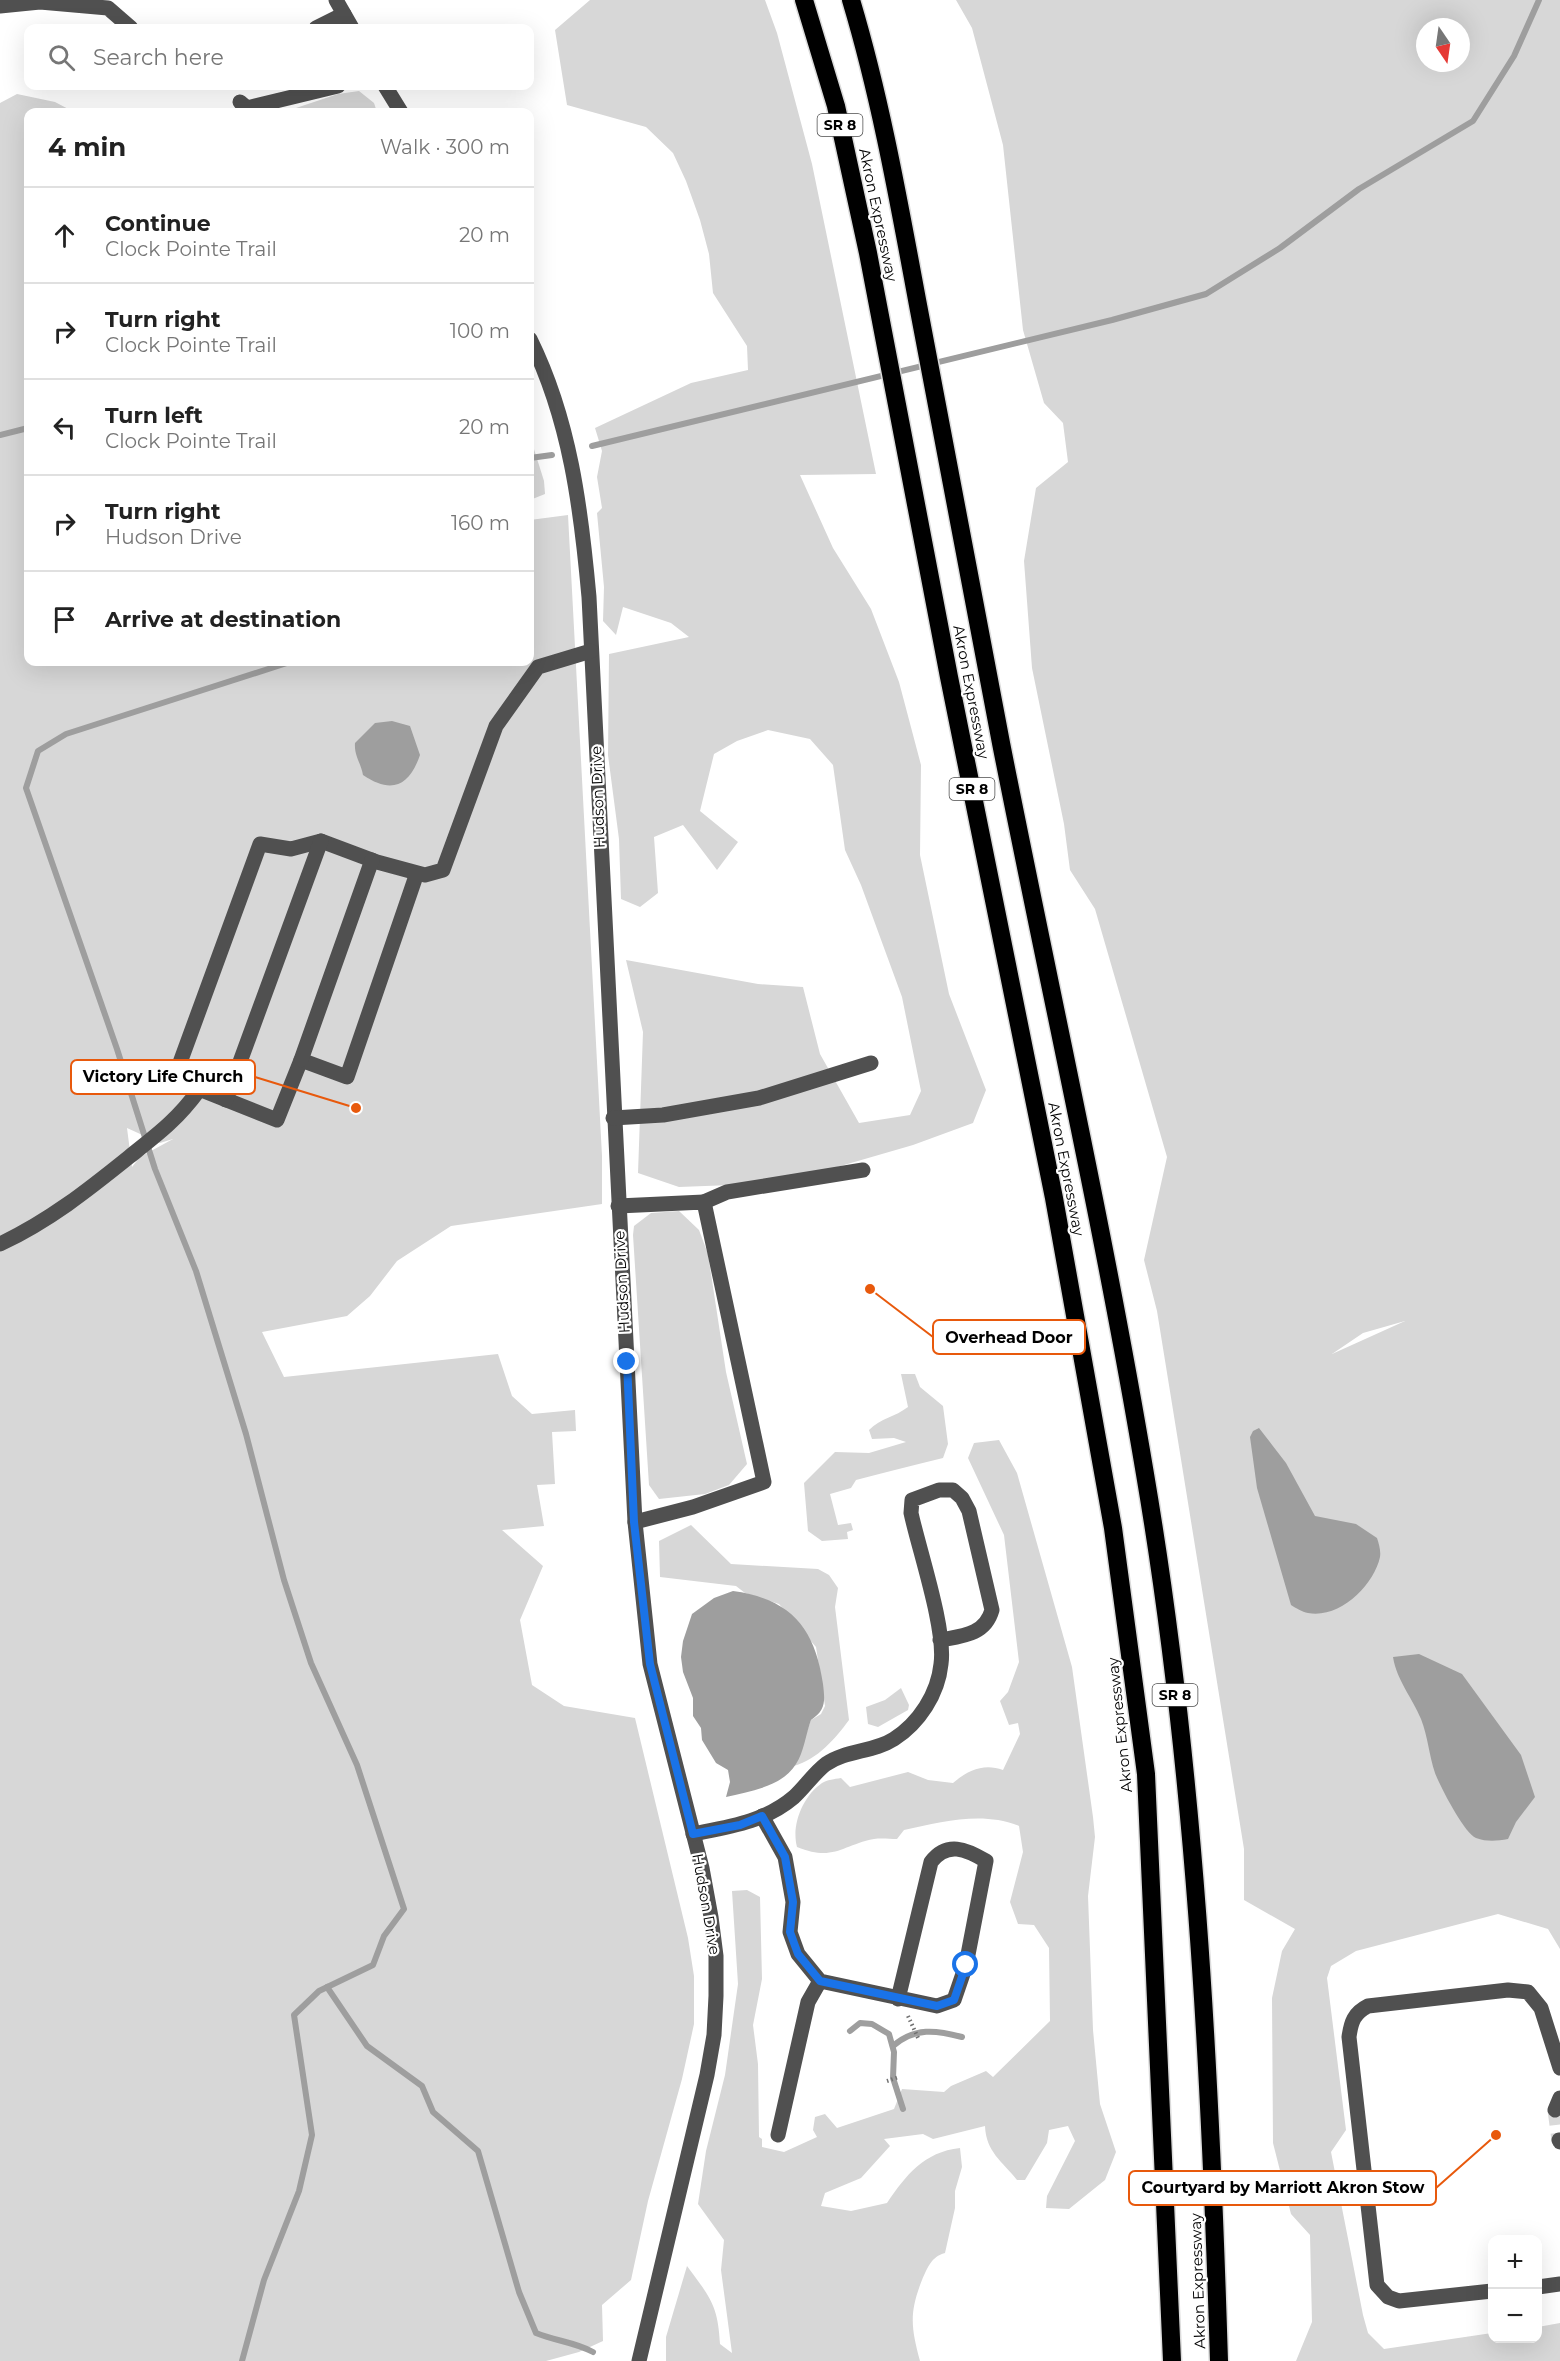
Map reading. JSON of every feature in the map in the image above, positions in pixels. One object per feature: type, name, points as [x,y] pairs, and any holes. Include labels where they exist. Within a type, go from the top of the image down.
[{"type":"highway","name":"Akron Expressway","points":[[804,0],[836,106],[868,253],[1054,1198],[1113,1528],[1146,1774],[1172,2361]]},
{"type":"highway","name":"Akron Expressway","points":[[851,0],[872,69],[1049,988],[1098,1222],[1146,1477],[1164,1600],[1194,1847],[1208,2058],[1219,2361]]},
{"type":"highway","points":[[1217,2306],[1229,2361]]},
{"type":"highway","points":[[1166,2361],[1170,2317]]},
{"type":"street","points":[[336,0],[350,24]]},
{"type":"street","points":[[0,6],[40,2],[108,8],[126,24]]},
{"type":"street","points":[[324,24],[344,14]]},
{"type":"street","points":[[240,102],[247,108],[322,90]]},
{"type":"street","points":[[387,90],[399,108]]},
{"type":"street","name":"Hudson Drive","points":[[534,349],[556,401],[566,438],[584,538],[634,1522],[650,1664],[702,1868],[716,1956],[714,2035],[639,2361]]},
{"type":"street","points":[[372,860],[301,1060],[277,1120],[174,1079],[260,844],[291,849],[321,840],[372,860],[425,875],[443,870],[496,726],[538,667],[591,651]]},
{"type":"street","points":[[226,1100],[321,840]]},
{"type":"street","points":[[301,1060],[347,1077],[417,873]]},
{"type":"street","points":[[613,1118],[663,1115],[759,1098],[871,1063]]},
{"type":"street","points":[[0,1244],[33,1229],[87,1192],[179,1117],[199,1090]]},
{"type":"street","points":[[618,1206],[704,1202],[728,1192],[863,1170]]},
{"type":"street","points":[[634,1522],[693,1507],[764,1482],[704,1202]]},
{"type":"street","points":[[693,1834],[740,1825],[762,1816],[792,1798],[826,1764],[851,1752],[894,1739],[916,1719],[932,1698],[942,1664],[940,1640],[910,1513],[912,1500],[939,1490],[953,1490],[962,1498],[969,1511],[992,1610],[987,1622],[977,1630],[940,1640]]},
{"type":"street","points":[[762,1816],[785,1857],[793,1902],[790,1932],[798,1954],[820,1981],[898,1999],[937,2006],[954,2000],[966,1965],[986,1861],[962,1849],[950,1848],[941,1851],[931,1862],[898,1999]]},
{"type":"street","points":[[778,2135],[808,2002],[820,1981]]},
{"type":"street","points":[[1488,2291],[1399,2301],[1380,2292],[1377,2285],[1349,2037],[1350,2023],[1358,2011],[1368,2006],[1508,1990],[1528,1992],[1541,2008],[1560,2068]]},
{"type":"street","points":[[1542,2286],[1560,2284]]},
{"type":"path","points":[[910,2013],[907,2018],[920,2040]]},
{"type":"path","points":[[887,2081],[899,2078]]},
{"type":"shaded area","points":[[590,0],[765,0],[777,33],[812,164],[876,474],[800,475],[833,548],[871,609],[899,682],[921,765],[920,855],[949,994],[986,1090],[973,1123],[913,1145],[782,1183],[679,1187],[638,1173],[643,1032],[626,960],[758,984],[803,987],[820,1054],[859,1123],[910,1115],[921,1091],[902,997],[861,885],[845,850],[833,765],[810,739],[768,730],[737,741],[714,754],[700,811],[738,842],[717,870],[683,825],[654,837],[658,893],[640,907],[621,899],[619,839],[608,755],[609,654],[689,637],[671,623],[623,607],[616,635],[603,621],[604,587],[597,513],[602,508],[597,477],[602,451],[595,428],[691,383],[748,370],[747,346],[713,293],[709,254],[700,220],[673,153],[646,127],[567,105],[555,30]]},
{"type":"shaded area","points":[[956,0],[1560,0],[1560,1949],[1548,1929],[1498,1914],[1356,1951],[1331,1966],[1327,1978],[1346,2130],[1331,2152],[1368,2333],[1384,2349],[1488,2334],[1488,2343],[1542,2343],[1542,2326],[1560,2323],[1560,2361],[1296,2361],[1312,2322],[1310,2235],[1291,2214],[1273,2143],[1272,1998],[1282,1951],[1295,1929],[1244,1900],[1244,1849],[1157,1311],[1144,1260],[1167,1157],[1095,909],[1070,870],[1064,824],[1032,668],[1024,561],[1036,488],[1068,462],[1063,423],[1044,403],[1023,330],[1003,145],[972,28]],"holes":[[[1405,1321],[1332,1354],[1363,1333]]]},
{"type":"shaded area","points":[[359,91],[374,103],[376,108],[296,108],[338,94]]},
{"type":"shaded area","points":[[17,94],[55,102],[66,108],[24,108],[24,666],[534,666],[534,519],[568,515],[602,1156],[602,1204],[451,1226],[397,1261],[370,1296],[347,1316],[262,1332],[284,1377],[498,1354],[512,1396],[532,1414],[575,1410],[576,1431],[552,1432],[555,1484],[537,1485],[544,1526],[502,1530],[543,1566],[520,1620],[532,1685],[564,1706],[635,1718],[688,1938],[694,1976],[694,2024],[682,2079],[648,2201],[631,2280],[602,2305],[603,2341],[579,2352],[546,2361],[0,2361],[0,103]],"holes":[[[127,1128],[160,1143],[173,1139],[140,1157],[132,1167]]]},
{"type":"shaded area","points":[[534,449],[544,481],[545,494],[534,498]]},
{"type":"shaded area","points":[[392,721],[410,726],[420,755],[416,766],[405,780],[390,785],[373,781],[363,775],[355,743],[375,723]]},
{"type":"shaded area","points":[[679,1211],[699,1230],[708,1254],[726,1372],[747,1464],[729,1485],[705,1494],[659,1499],[649,1485],[633,1235],[634,1226],[651,1213]]},
{"type":"shaded area","points":[[901,1374],[915,1374],[920,1387],[943,1406],[948,1444],[943,1458],[856,1480],[851,1488],[830,1494],[838,1525],[851,1523],[853,1530],[847,1532],[848,1539],[822,1541],[808,1531],[804,1483],[835,1452],[869,1453],[906,1442],[894,1438],[872,1439],[869,1430],[908,1407]]},
{"type":"shaded area","points":[[1259,1428],[1286,1463],[1315,1516],[1356,1524],[1377,1538],[1380,1557],[1371,1578],[1354,1598],[1332,1611],[1308,1613],[1291,1605],[1257,1488],[1250,1437],[1253,1431]]},
{"type":"shaded area","points":[[999,1440],[1017,1473],[1072,1667],[1095,1837],[1088,1896],[1093,2030],[1100,2104],[1116,2152],[1105,2180],[1069,2209],[1046,2208],[1047,2196],[1075,2141],[1068,2126],[1049,2130],[1047,2143],[1025,2180],[1017,2180],[996,2156],[988,2143],[985,2126],[933,2139],[923,2134],[884,2139],[890,2146],[861,2178],[825,2193],[821,2206],[851,2211],[887,2203],[917,2166],[936,2154],[960,2148],[962,2167],[955,2191],[955,2208],[945,2253],[936,2257],[928,2267],[913,2311],[913,2329],[920,2361],[666,2361],[666,2337],[687,2266],[702,2286],[715,2310],[720,2344],[732,2353],[721,2270],[724,2240],[698,2204],[706,2151],[725,2075],[738,1984],[732,1891],[747,1890],[760,1897],[762,1979],[753,2025],[758,2064],[759,2137],[762,2139],[762,2147],[784,2152],[817,2137],[813,2130],[815,2117],[825,2114],[837,2128],[894,2109],[902,2089],[944,2092],[951,2086],[986,2071],[993,2077],[1050,2021],[1049,1948],[1034,1925],[1018,1924],[1010,1902],[1023,1852],[1019,1826],[991,1819],[947,1821],[904,1830],[897,1839],[874,1839],[829,1853],[797,1847],[796,1838],[797,1821],[804,1803],[815,1789],[826,1781],[841,1778],[850,1787],[908,1772],[928,1780],[953,1783],[964,1774],[977,1769],[989,1767],[1003,1770],[1020,1734],[1018,1723],[1009,1725],[1000,1701],[1008,1692],[1019,1662],[1004,1535],[968,1458],[974,1443]]},
{"type":"shaded area","points":[[691,1525],[731,1564],[818,1569],[829,1575],[838,1588],[835,1607],[849,1720],[825,1748],[803,1763],[794,1766],[811,1720],[821,1714],[825,1706],[816,1647],[779,1604],[745,1593],[736,1586],[660,1577],[659,1541]]},
{"type":"shaded area","points":[[733,1591],[770,1601],[785,1609],[797,1620],[814,1647],[823,1684],[824,1700],[822,1709],[811,1720],[801,1754],[790,1772],[765,1787],[726,1797],[730,1782],[728,1770],[716,1763],[702,1740],[701,1728],[693,1716],[693,1698],[683,1672],[681,1657],[683,1641],[692,1614],[714,1598]]},
{"type":"shaded area","points":[[1419,1654],[1462,1674],[1521,1755],[1535,1797],[1516,1822],[1508,1839],[1496,1841],[1476,1838],[1465,1828],[1442,1788],[1431,1760],[1421,1719],[1401,1681],[1393,1657]]},
{"type":"shaded area","points":[[901,1688],[909,1705],[908,1710],[878,1727],[868,1724],[866,1707],[885,1700]]},
{"type":"waterway","points":[[592,446],[1112,320],[1206,294],[1280,248],[1359,189],[1473,121],[1514,56],[1539,0]]},
{"type":"waterway","points":[[0,435],[24,429]]},
{"type":"waterway","points":[[534,457],[552,455]]},
{"type":"waterway","points":[[242,2361],[264,2280],[299,2191],[312,2135],[294,2015],[319,1991],[373,1965],[384,1936],[404,1909],[357,1765],[311,1663],[284,1580],[246,1434],[196,1271],[155,1169],[117,1049],[26,788],[38,751],[66,734],[278,666]]},
{"type":"waterway","points":[[327,1987],[367,2046],[422,2086],[433,2112],[478,2151],[519,2292],[536,2333],[593,2352]]},
{"type":"waterway","points":[[850,2031],[860,2023],[872,2024],[889,2034],[894,2052],[893,2078],[903,2109]]},
{"type":"waterway","points":[[893,2046],[918,2033],[935,2032],[962,2037]]},
{"type":"tunnel","points":[[1555,2110],[1559,2140]]},
{"type":"place","name":"Victory Life Church","points":[[356,1108]]},
{"type":"place","name":"Overhead Door","points":[[870,1289]]},
{"type":"place","name":"Courtyard by Marriott Akron Stow","points":[[1496,2135]]},
{"type":"route","points":[[627,1362],[634,1522],[650,1664],[676,1775],[693,1834],[740,1825],[762,1816],[785,1857],[793,1902],[790,1932],[798,1954],[820,1981],[861,1992],[937,2006],[954,2000],[966,1965]]}]
